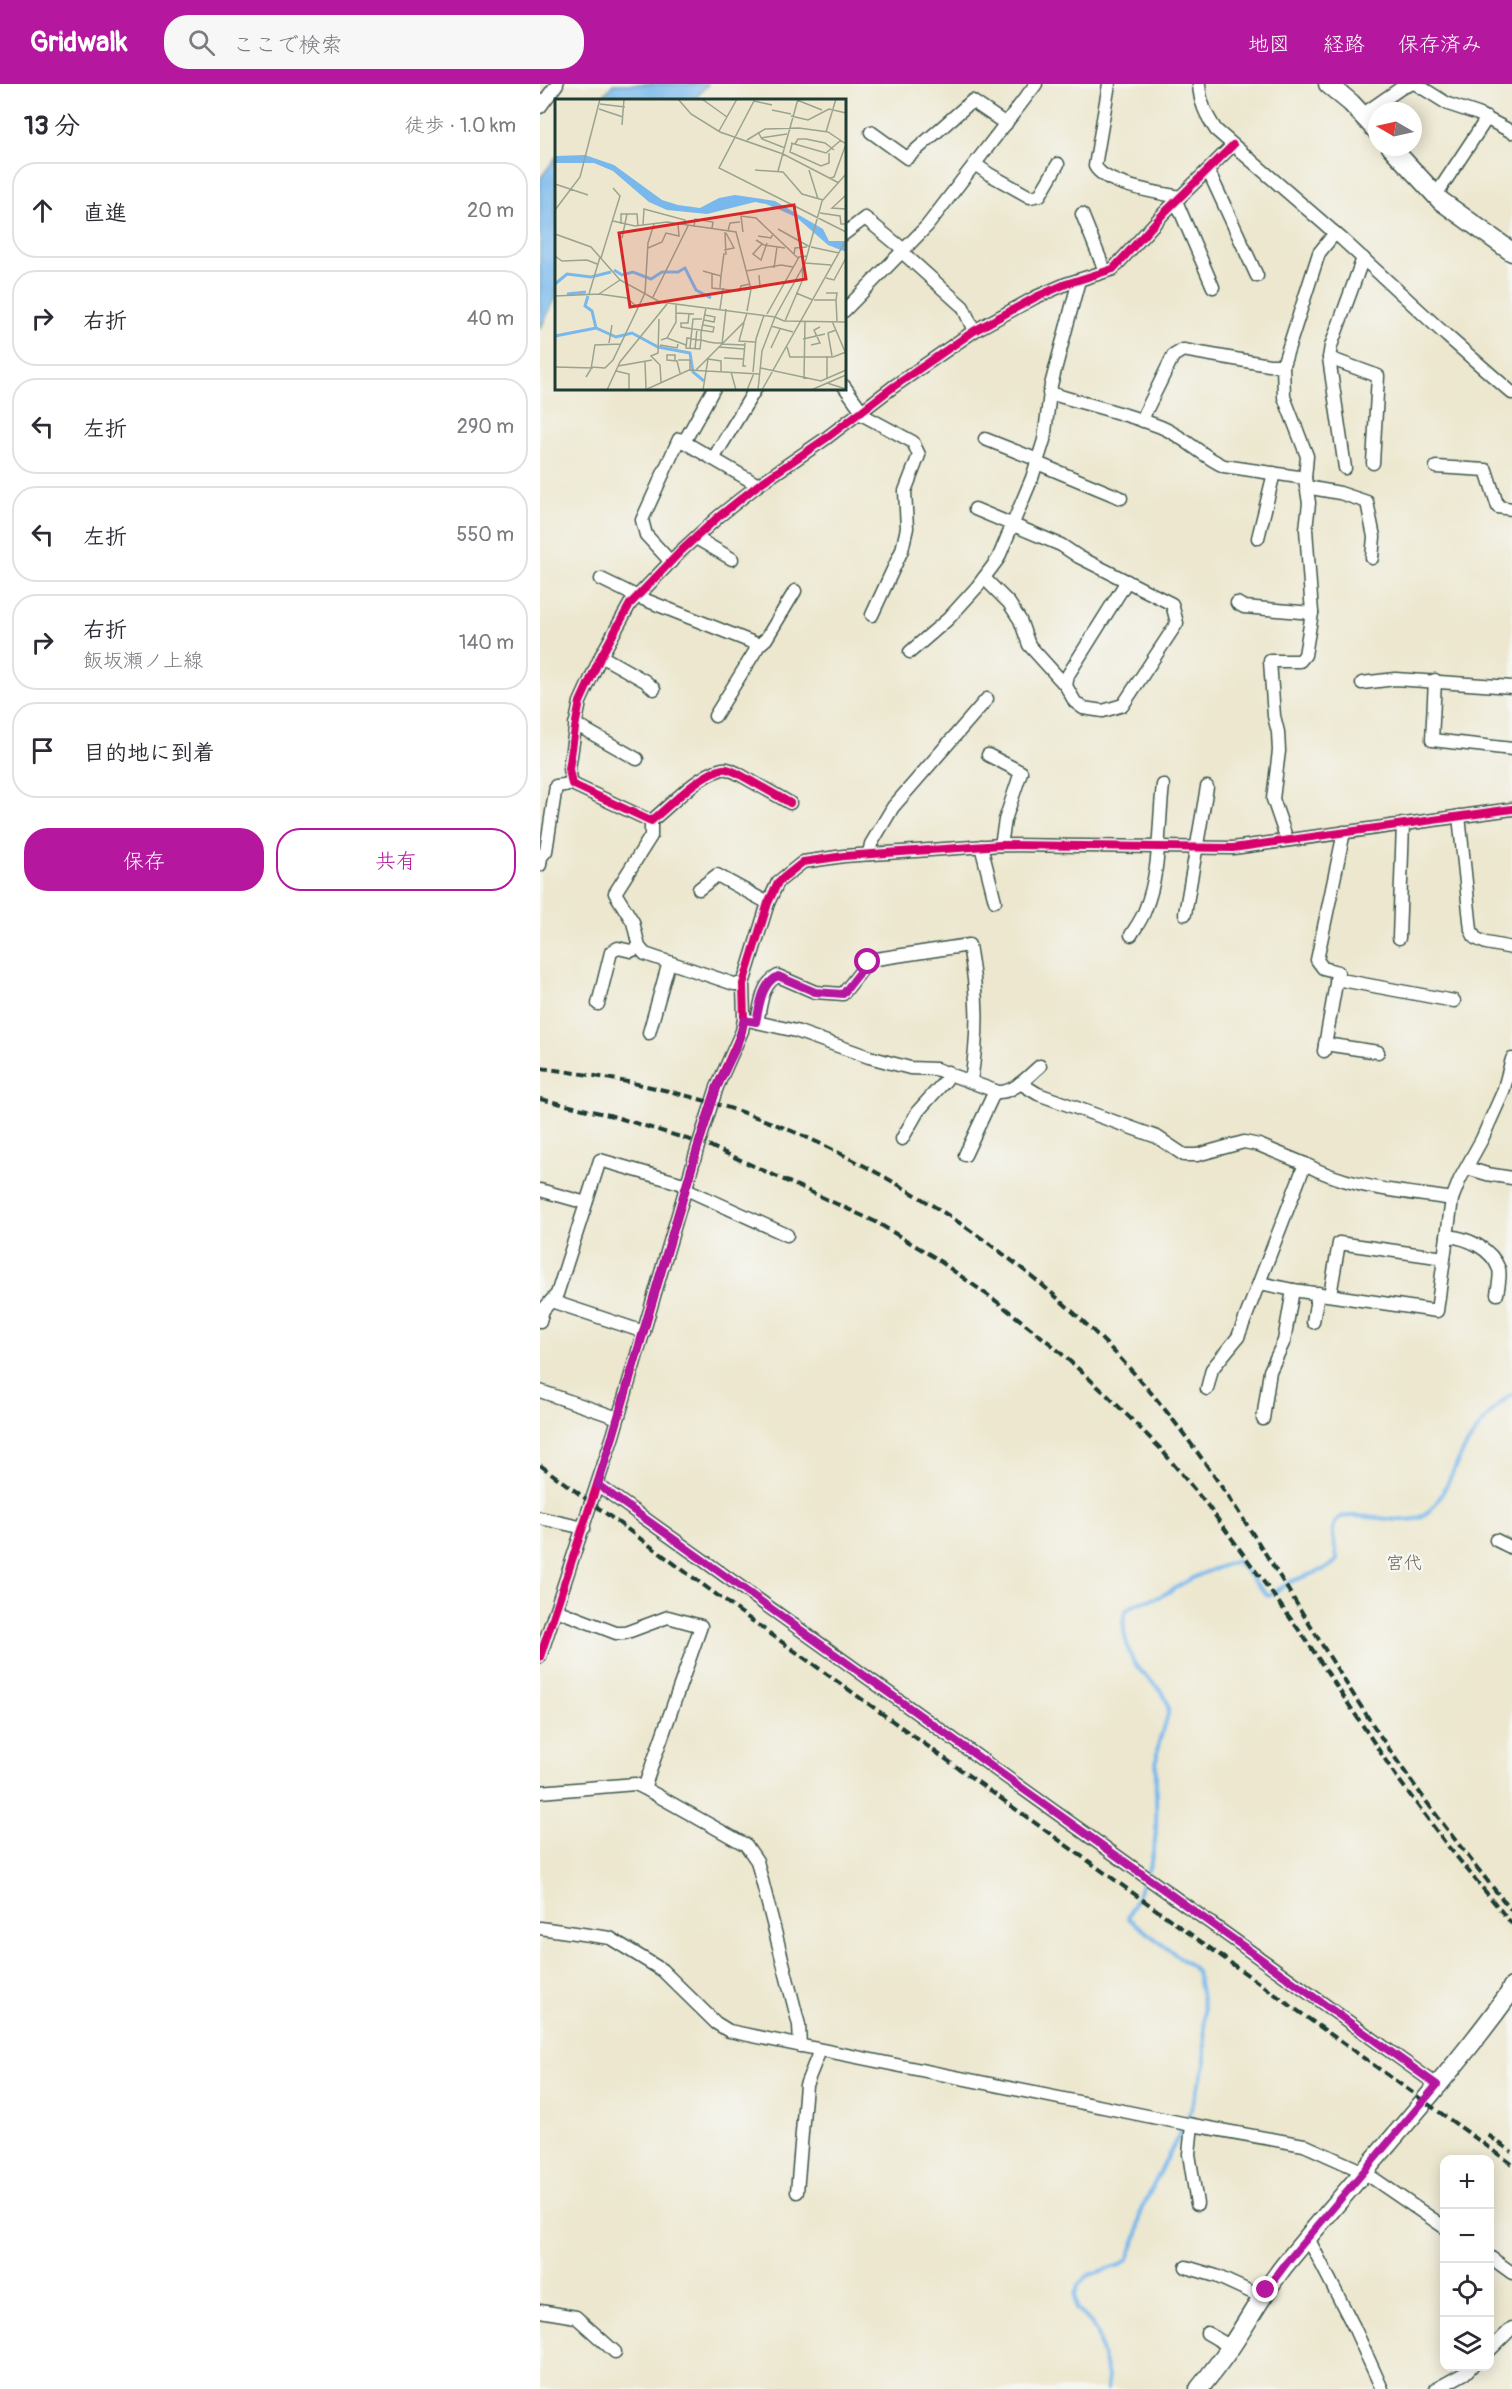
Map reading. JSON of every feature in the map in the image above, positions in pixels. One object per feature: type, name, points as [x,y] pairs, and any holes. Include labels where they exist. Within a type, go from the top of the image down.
[{"type":"main road","points":[[1328,84],[1368,121]]},
{"type":"main road","points":[[1400,156],[1436,195],[1512,252]]},
{"type":"main road","points":[[1199,2389],[1232,2347],[1262,2297],[1287,2262],[1437,2085],[1501,2005],[1512,1987]]},
{"type":"street","points":[[540,107],[557,84]]},
{"type":"street","points":[[846,309],[927,226],[1036,84]]},
{"type":"street","points":[[1109,84],[1095,166],[1097,171],[1124,184],[1178,199]]},
{"type":"street","points":[[1199,84],[1204,112],[1216,130],[1335,233],[1512,393]]},
{"type":"street","points":[[1362,115],[1401,88],[1411,84]]},
{"type":"street","points":[[1416,84],[1448,104],[1487,118],[1512,132]]},
{"type":"street","points":[[871,132],[907,158],[972,100],[1006,124]]},
{"type":"street","points":[[1436,195],[1487,118]]},
{"type":"street","points":[[572,784],[569,769],[580,702],[619,622],[638,597],[671,562],[758,485],[974,331],[1036,297],[1113,269],[1178,199],[1233,145]]},
{"type":"street","points":[[975,164],[1030,197],[1040,195],[1058,164]]},
{"type":"street","points":[[1208,170],[1257,276]]},
{"type":"street","points":[[1178,199],[1213,287]]},
{"type":"street","points":[[1082,214],[1105,272]]},
{"type":"street","points":[[846,232],[865,218],[963,307],[974,331]]},
{"type":"street","points":[[1287,840],[1273,799],[1279,751],[1270,661],[1300,661],[1305,655],[1312,613],[1306,529],[1310,503],[1306,483],[1307,456],[1284,397],[1283,365],[1319,254],[1335,233]]},
{"type":"street","points":[[1345,468],[1329,358],[1331,346],[1363,258]]},
{"type":"street","points":[[910,652],[948,618],[998,559],[1044,440],[1050,393],[1079,280]]},
{"type":"street","points":[[1143,422],[1145,413],[1173,356],[1183,350],[1269,365],[1283,365]]},
{"type":"street","points":[[1329,358],[1378,376],[1373,463]]},
{"type":"street","points":[[846,389],[860,412],[914,442],[919,455],[905,491],[908,528],[902,550],[872,615]]},
{"type":"street","points":[[684,442],[713,390]]},
{"type":"street","points":[[713,459],[755,390]]},
{"type":"street","points":[[1050,393],[1161,427],[1188,441],[1216,462],[1274,474],[1367,502],[1374,537],[1372,558]]},
{"type":"street","points":[[671,562],[646,535],[642,520],[679,439],[758,485]]},
{"type":"street","points":[[985,439],[1121,498]]},
{"type":"street","points":[[1436,467],[1486,470],[1498,507],[1512,509]]},
{"type":"street","points":[[1258,538],[1274,474]]},
{"type":"street","points":[[975,509],[1061,544],[1079,557],[1172,604],[1177,623],[1124,705],[1103,711],[1083,708],[1075,702],[1066,686],[1029,645],[1020,621],[1009,603],[984,578]]},
{"type":"street","points":[[696,538],[732,559]]},
{"type":"street","points":[[601,579],[638,597],[759,645]]},
{"type":"street","points":[[1066,686],[1068,675],[1126,581]]},
{"type":"street","points":[[715,716],[795,591]]},
{"type":"street","points":[[1237,603],[1244,607],[1312,613]]},
{"type":"street","points":[[601,656],[645,681],[654,689]]},
{"type":"street","points":[[1362,683],[1395,679],[1435,680],[1512,687]]},
{"type":"street","points":[[1435,680],[1432,740],[1512,749]]},
{"type":"street","points":[[869,854],[871,844],[893,807],[987,699]]},
{"type":"street","points":[[575,724],[637,759]]},
{"type":"street","points":[[988,755],[1021,772],[1005,820],[1001,844]]},
{"type":"street","points":[[651,821],[703,778],[720,769],[737,772],[790,803]]},
{"type":"street","points":[[540,865],[541,857],[546,851],[556,786],[572,784],[651,821]]},
{"type":"street","points":[[1131,935],[1145,911],[1152,886],[1159,847],[1158,825],[1163,785]]},
{"type":"street","points":[[1185,914],[1207,788]]},
{"type":"street","points":[[750,1021],[743,984],[768,903],[778,882],[803,862],[869,854],[1001,844],[1233,848],[1512,809]]},
{"type":"street","points":[[1459,816],[1471,930],[1475,938],[1486,943],[1512,948]]},
{"type":"street","points":[[651,821],[651,836],[615,892],[633,922],[639,947],[645,954],[734,984],[743,984]]},
{"type":"street","points":[[1400,938],[1403,824]]},
{"type":"street","points":[[1344,832],[1317,960],[1323,968],[1338,972],[1325,1047],[1378,1052]]},
{"type":"street","points":[[981,846],[995,901]]},
{"type":"street","points":[[699,889],[717,874],[768,903]]},
{"type":"street","points":[[540,1657],[544,1630],[556,1610],[598,1485],[717,1087],[764,989],[771,980],[778,976],[815,992],[843,994],[868,962],[969,945],[978,1013],[971,1082]]},
{"type":"street","points":[[598,1004],[611,952],[618,948],[631,951],[639,947]]},
{"type":"street","points":[[649,1033],[669,962]]},
{"type":"street","points":[[1336,979],[1454,1001]]},
{"type":"street","points":[[750,1021],[796,1031],[869,1057],[910,1068],[948,1072],[995,1091],[1005,1092],[1040,1066]]},
{"type":"street","points":[[1260,1283],[1437,1311],[1452,1199],[1503,1092],[1512,1059]]},
{"type":"street","points":[[902,1139],[918,1111],[946,1080],[948,1072]]},
{"type":"street","points":[[1020,1083],[1038,1094],[1157,1137],[1184,1155],[1197,1155],[1244,1142],[1259,1145],[1348,1183],[1452,1199]]},
{"type":"street","points":[[965,1155],[995,1091]]},
{"type":"street","points":[[540,1321],[543,1310],[557,1294],[600,1160],[687,1187],[787,1235]]},
{"type":"street","points":[[1208,1389],[1212,1369],[1235,1343],[1305,1164]]},
{"type":"street","points":[[1467,1168],[1512,1178]]},
{"type":"street","points":[[540,1190],[586,1203]]},
{"type":"street","points":[[1447,1236],[1460,1237],[1477,1244],[1491,1257],[1500,1271],[1497,1294]]},
{"type":"street","points":[[1313,1322],[1339,1243],[1444,1258]]},
{"type":"street","points":[[1263,1419],[1269,1371],[1284,1341],[1293,1290]]},
{"type":"street","points":[[551,1301],[644,1332]]},
{"type":"street","points":[[540,1391],[618,1418]]},
{"type":"street","points":[[598,1485],[1437,2085]]},
{"type":"street","points":[[540,1518],[584,1528]]},
{"type":"street","points":[[1496,1540],[1512,1548]]},
{"type":"street","points":[[556,1610],[616,1633],[626,1633],[668,1617],[701,1626],[644,1788]]},
{"type":"street","points":[[540,1791],[635,1784],[746,1845],[757,1861],[799,2025],[800,2046]]},
{"type":"street","points":[[540,1928],[610,1938],[662,1970],[716,2023],[729,2031],[1192,2125],[1304,2145],[1364,2172],[1440,2224]]},
{"type":"street","points":[[797,2192],[806,2085],[808,2073],[820,2050]]},
{"type":"street","points":[[1192,2125],[1189,2154],[1197,2204]]},
{"type":"street","points":[[1308,2238],[1382,2389]]},
{"type":"street","points":[[1494,2260],[1512,2273]]},
{"type":"street","points":[[1186,2267],[1216,2276],[1262,2297]]},
{"type":"street","points":[[540,2311],[576,2317],[615,2352]]},
{"type":"street","points":[[1494,2346],[1512,2328]]},
{"type":"street","points":[[1207,2333],[1232,2347]]},
{"type":"street","points":[[1436,2389],[1467,2371]]},
{"type":"water","points":[[613,84],[708,84],[695,99],[601,99]]},
{"type":"water","points":[[555,158],[555,300],[540,329],[540,179]]},
{"type":"waterway","points":[[1147,1873],[1155,1842],[1158,1746],[1167,1718],[1168,1706],[1164,1695],[1132,1659],[1124,1627],[1127,1610],[1138,1603],[1161,1596],[1198,1576],[1236,1561],[1268,1596],[1292,1581],[1325,1569],[1337,1561],[1333,1532],[1340,1517],[1360,1516],[1410,1520],[1426,1514],[1439,1498],[1474,1435],[1492,1412],[1512,1394]]},
{"type":"waterway","points":[[1107,2389],[1108,2376],[1097,2334],[1091,2323],[1076,2309],[1075,2294],[1079,2284],[1089,2275],[1120,2265],[1128,2259],[1138,2234],[1141,2210],[1189,2115],[1205,2065],[1204,2010],[1197,1971],[1128,1918],[1144,1880]]},
{"type":"railway","points":[[540,1068],[613,1079],[686,1095],[757,1117],[825,1146],[876,1172],[973,1232],[1063,1303],[1105,1343],[1180,1429],[1239,1513],[1376,1730],[1457,1843],[1512,1911]]},
{"type":"railway","points":[[540,1099],[609,1115],[710,1146],[876,1222],[934,1257],[1052,1345],[1160,1448],[1208,1506],[1304,1637],[1396,1776],[1447,1845],[1512,1924]]},
{"type":"railway","points":[[540,1465],[740,1612],[1512,2164]]},
{"type":"railway","points":[[1488,2135],[1512,2152]]},
{"type":"cycle path","points":[[790,803],[737,773],[724,769],[701,779],[651,821],[572,784],[569,769],[580,702],[601,656],[630,604],[681,551],[718,517],[758,485],[825,439],[893,387],[974,331],[1036,297],[1066,284],[1113,269],[1164,213],[1233,145]]},
{"type":"cycle path","points":[[540,1657],[613,1436],[717,1087],[742,1031],[743,984],[768,903],[778,882],[803,862],[844,856],[1001,845],[1233,848],[1512,809]]},
{"type":"district","name":"宮代","points":[[1404,1563]]},
{"type":"route","points":[[868,962],[843,994],[815,992],[778,976],[771,980],[764,989],[756,1022],[744,1020],[737,1046],[717,1087],[699,1143],[598,1485],[1437,2085],[1287,2262],[1266,2290]]}]
